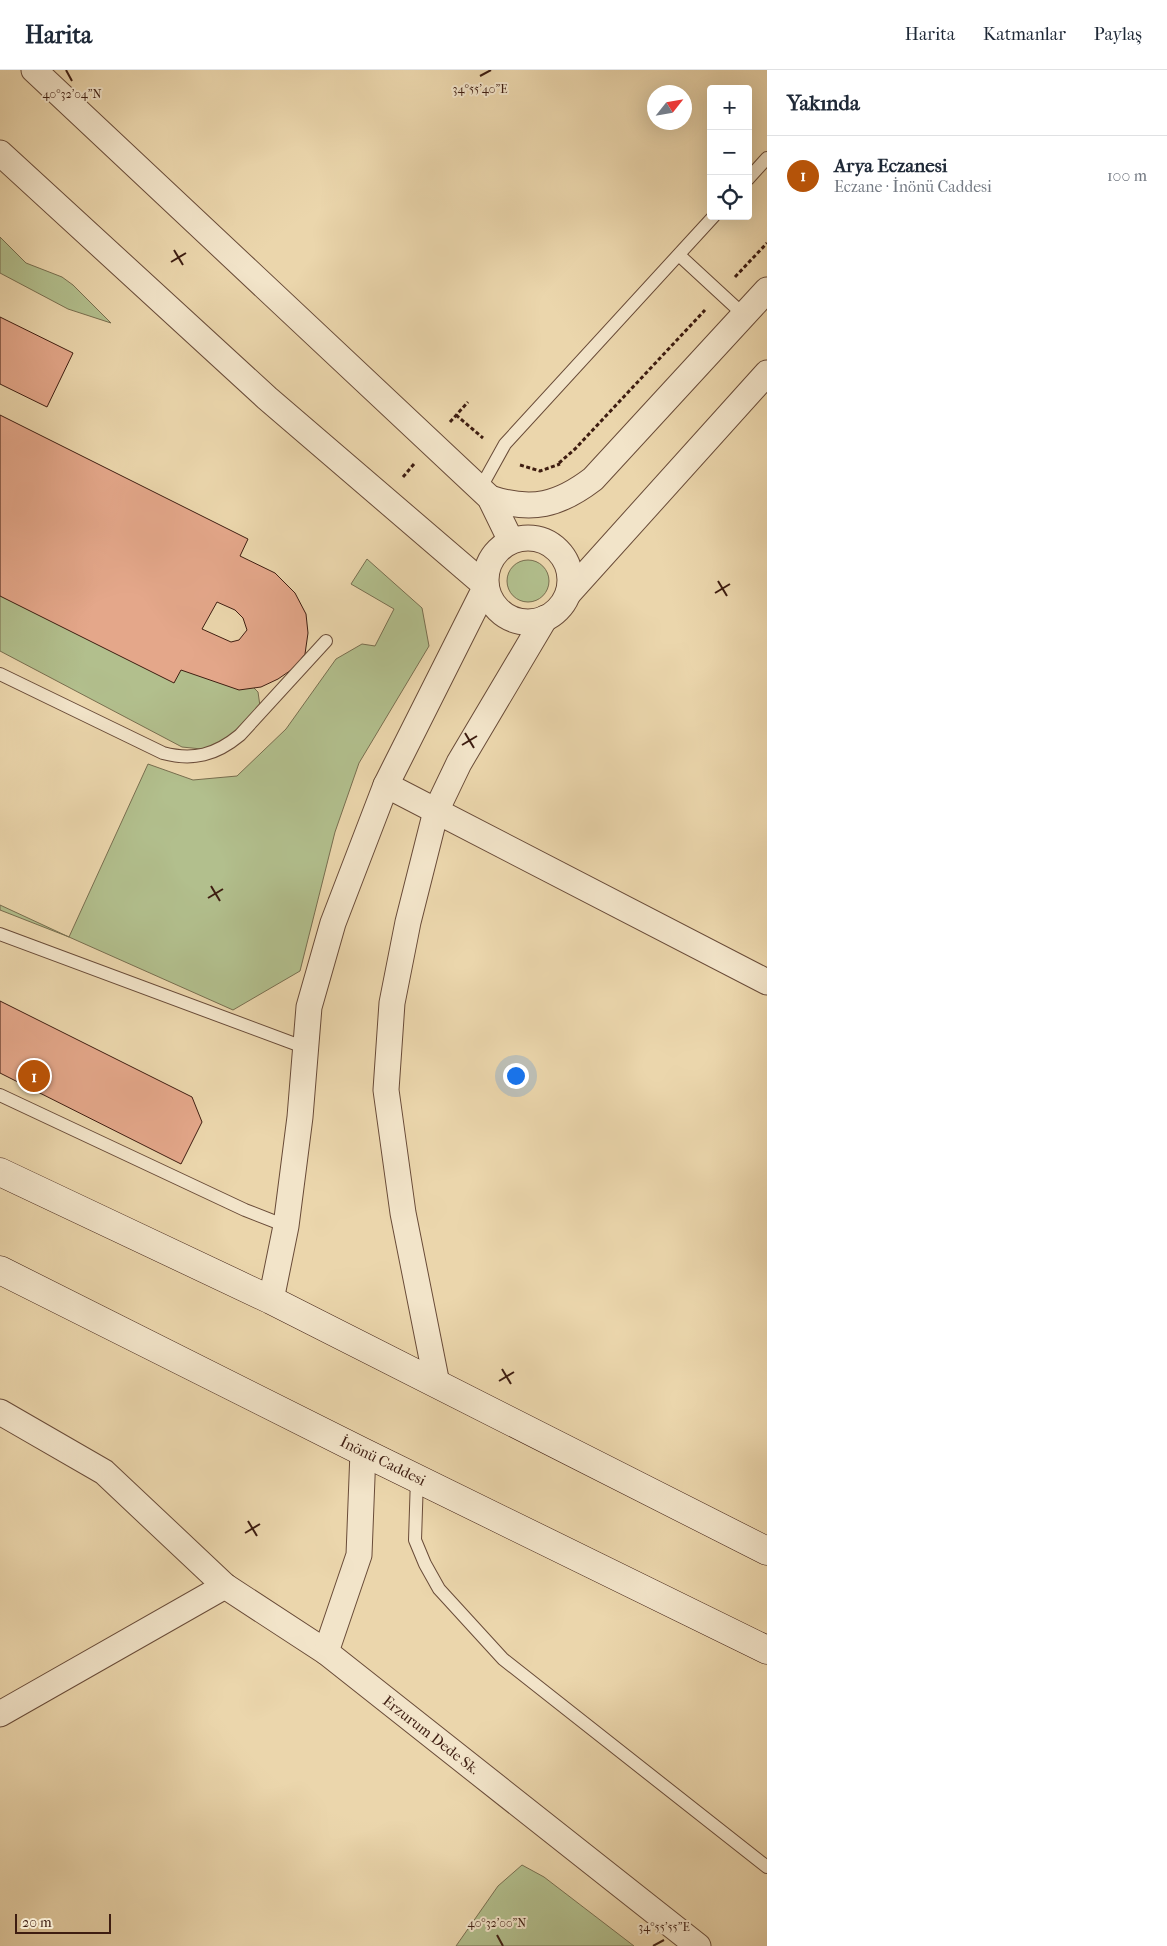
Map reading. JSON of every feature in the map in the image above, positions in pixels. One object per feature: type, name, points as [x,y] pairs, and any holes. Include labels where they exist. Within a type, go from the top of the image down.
[{"type":"main road","points":[[0,1172],[271,1300],[767,1551]]},
{"type":"main road","name":"İnönü Caddesi","points":[[0,1270],[363,1452],[767,1650]]},
{"type":"street","points":[[34,70],[485,493],[520,540]]},
{"type":"street","points":[[0,153],[267,398],[486,586]]},
{"type":"street","points":[[485,493],[509,504],[536,506],[557,501],[576,492],[593,479],[767,290]]},
{"type":"street","points":[[437,1384],[403,1213],[386,1090],[392,1003],[408,922],[436,811],[459,763],[545,618],[561,606],[568,594],[767,373]]},
{"type":"street","points":[[520,540],[557,501]]},
{"type":"street","points":[[545,618],[524,622],[511,618],[499,611],[490,600],[486,586],[486,572],[491,559],[499,549],[520,540],[538,539],[551,545],[562,554],[568,567],[570,580],[568,594]]},
{"type":"street","points":[[271,1300],[286,1226],[300,1117],[309,1007],[333,923],[386,785],[486,586]]},
{"type":"street","points":[[386,785],[767,982]]},
{"type":"street","name":"Erzurum Dede Sk.","points":[[0,1412],[104,1472],[225,1586],[326,1652],[698,1946]]},
{"type":"street","points":[[326,1652],[359,1555],[363,1452]]},
{"type":"street","points":[[0,1714],[225,1586]]},
{"type":"lane","points":[[751,175],[767,158]]},
{"type":"lane","points":[[485,493],[505,444],[710,220]]},
{"type":"lane","points":[[679,254],[744,315]]},
{"type":"lane","points":[[0,674],[163,753],[179,757],[197,757],[220,750],[240,735],[326,641]]},
{"type":"lane","points":[[0,934],[306,1048]]},
{"type":"lane","points":[[0,1095],[245,1210],[286,1226]]},
{"type":"lane","points":[[417,1478],[415,1540],[425,1564],[439,1589],[503,1659],[767,1867]]},
{"type":"path","points":[[559,463],[575,449],[767,243]]},
{"type":"green space","points":[[0,237],[26,263],[62,277],[73,285],[111,323],[68,309],[0,273]]},
{"type":"green space","points":[[367,559],[422,608],[429,646],[359,763],[335,832],[300,971],[233,1010],[69,937],[148,764],[193,780],[237,776],[286,729],[336,659],[362,644],[375,646],[394,609],[351,584]]},
{"type":"green space","points":[[532,560],[540,563],[546,569],[549,581],[546,593],[540,599],[524,602],[516,599],[510,593],[507,577],[510,569],[516,563]]},
{"type":"green space","points":[[0,564],[242,676],[258,692],[260,706],[251,729],[211,750],[182,747],[0,651]]},
{"type":"green space","points":[[0,905],[69,937],[0,910]]},
{"type":"green space","points":[[522,1865],[544,1877],[634,1946],[456,1946],[498,1886]]},
{"type":"building","points":[[0,317],[73,353],[47,407],[0,384]]},
{"type":"building","points":[[0,415],[248,539],[240,556],[275,573],[295,593],[306,614],[308,633],[305,654],[294,668],[278,679],[261,687],[239,690],[181,670],[174,683],[0,596]],"holes":[[[217,602],[235,610],[243,618],[247,630],[239,640],[231,642],[202,629]]]},
{"type":"building","points":[[0,1001],[192,1097],[202,1122],[181,1164],[0,1073]]},
{"type":"place","name":"Arya Eczanesi","points":[[34,1076]]}]
